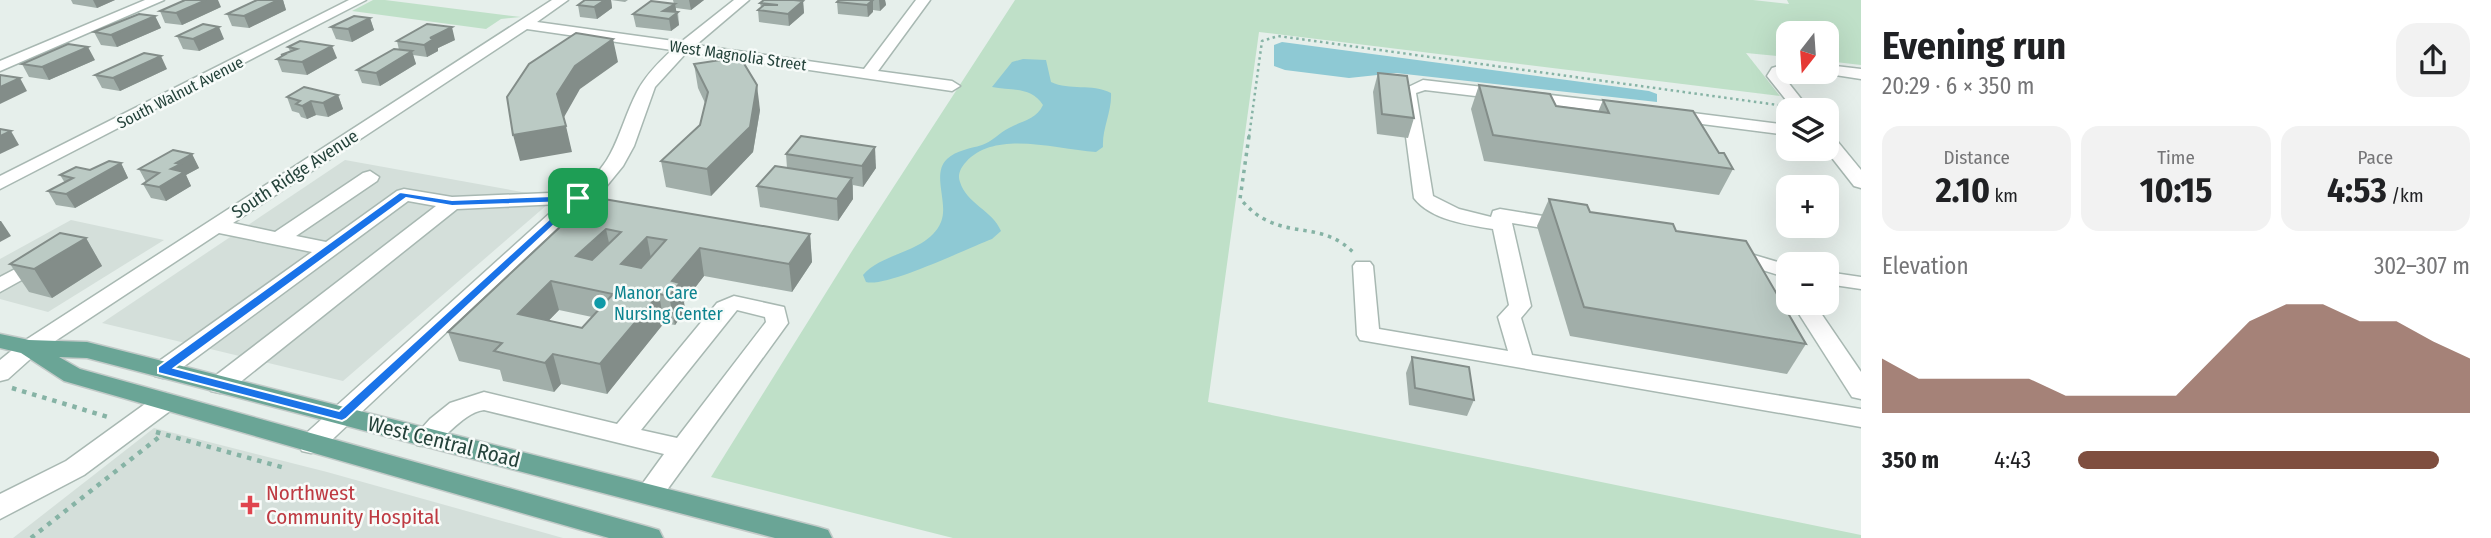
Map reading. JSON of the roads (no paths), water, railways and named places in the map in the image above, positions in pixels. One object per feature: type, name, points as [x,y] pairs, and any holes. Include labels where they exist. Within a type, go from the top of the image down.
[{"type":"main road","name":"West Central Road","points":[[0,341],[29,348],[87,350],[818,538]]},
{"type":"main road","name":"West Central Road","points":[[29,348],[72,375],[649,538]]},
{"type":"street","points":[[0,66],[157,0]]},
{"type":"street","name":"South Walnut Avenue","points":[[0,183],[359,0]]},
{"type":"street","name":"South Ridge Avenue","points":[[0,373],[29,348],[561,0]]},
{"type":"street","points":[[312,444],[578,198],[593,190],[611,172],[629,138],[648,85],[659,71],[742,0]]},
{"type":"street","points":[[868,74],[923,0]]},
{"type":"street","name":"West Magnolia Street","points":[[523,24],[952,86]]},
{"type":"street","points":[[1839,71],[1861,74]]},
{"type":"street","points":[[1781,84],[1792,98]]},
{"type":"street","points":[[1504,225],[1468,220],[1441,210],[1424,198],[1408,92],[1423,85],[1776,128]]},
{"type":"street","points":[[1839,155],[1861,182]]},
{"type":"street","points":[[278,239],[370,177]]},
{"type":"street","points":[[163,370],[404,195],[452,203],[578,198]]},
{"type":"street","points":[[220,385],[452,203]]},
{"type":"street","points":[[1522,360],[1509,317],[1520,306],[1500,215],[1592,229]]},
{"type":"street","points":[[216,226],[330,249]]},
{"type":"street","points":[[1710,248],[1776,270]]},
{"type":"street","points":[[0,285],[56,253]]},
{"type":"street","points":[[1363,266],[1368,335],[1861,418]]},
{"type":"street","points":[[1839,280],[1861,283]]},
{"type":"street","points":[[623,434],[725,307],[734,303],[776,312],[777,323],[649,494]]},
{"type":"street","points":[[1811,315],[1861,391]]},
{"type":"street","points":[[426,438],[456,408],[470,402],[484,401],[683,449]]},
{"type":"street","points":[[0,508],[26,491],[75,468],[165,402]]},
{"type":"water","points":[[1282,42],[1649,91],[1657,94],[1657,102],[1396,73],[1349,78],[1285,70],[1274,66],[1274,45]]},
{"type":"water","points":[[1023,59],[1046,60],[1051,82],[1058,85],[1096,88],[1111,93],[1103,147],[1096,152],[1010,144],[993,146],[979,152],[963,166],[959,179],[968,196],[992,218],[1001,231],[992,239],[928,266],[891,279],[866,282],[863,275],[871,267],[916,246],[935,232],[943,214],[940,173],[947,159],[959,152],[986,144],[1005,130],[1033,117],[1040,110],[1043,105],[1027,92],[992,87],[1012,62]]},
{"type":"place","name":"Manor Care Nursing Center","points":[[600,303]]},
{"type":"place","name":"Northwest Community Hospital","points":[[250,505]]}]
